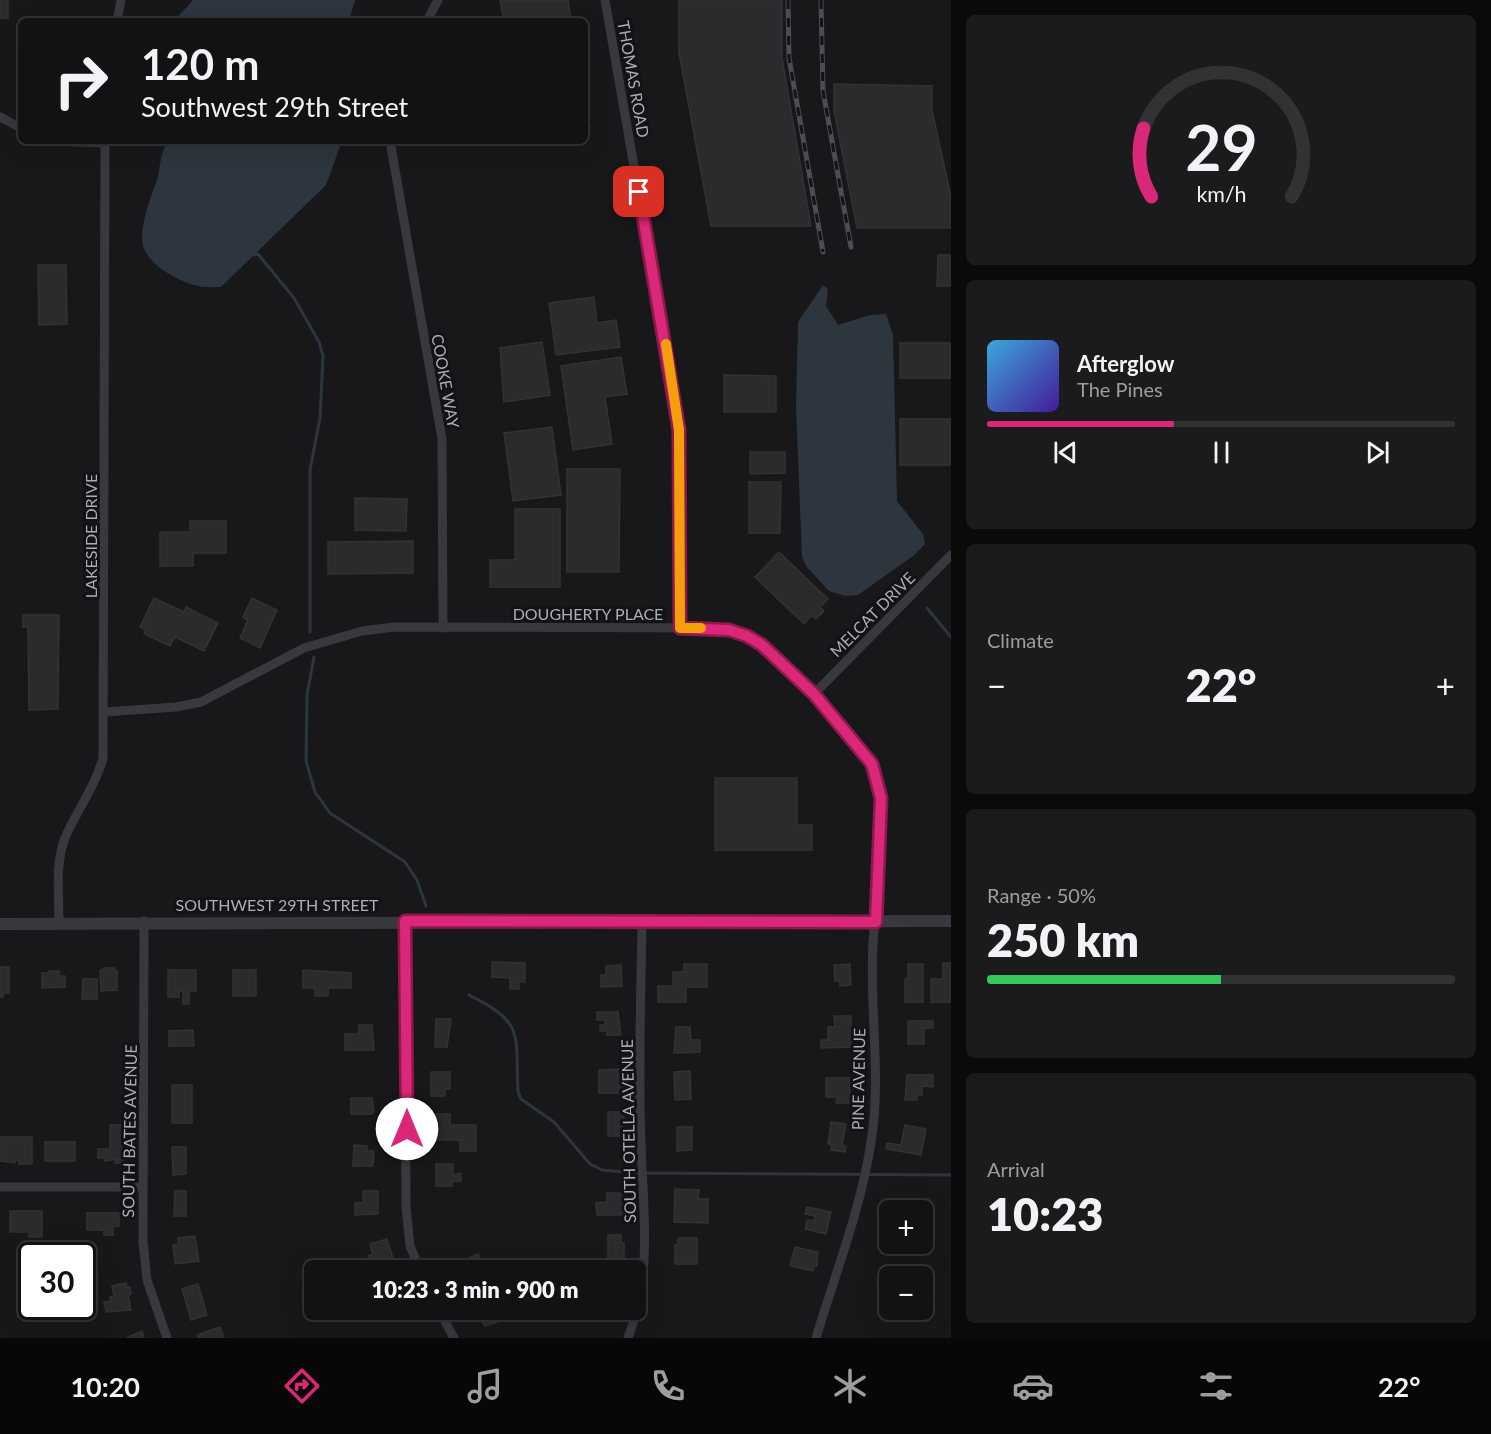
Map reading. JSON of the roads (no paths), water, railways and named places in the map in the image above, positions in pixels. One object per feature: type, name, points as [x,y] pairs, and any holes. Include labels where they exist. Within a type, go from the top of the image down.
[{"type":"street","points":[[118,18],[121,0]]},
{"type":"street","points":[[429,18],[438,0]]},
{"type":"street","name":"THOMAS ROAD","points":[[605,0],[678,419],[680,628]]},
{"type":"street","points":[[0,117],[18,126]]},
{"type":"street","name":"LAKESIDE DRIVE","points":[[59,922],[60,862],[64,840],[97,781],[104,758],[105,144]]},
{"type":"street","name":"COOKE WAY","points":[[391,144],[442,439],[443,628]]},
{"type":"street","name":"MELCAT DRIVE","points":[[814,694],[951,555]]},
{"type":"street","name":"DOUGHERTY PLACE","points":[[105,712],[176,707],[201,702],[304,648],[344,635],[394,627],[729,630],[747,636],[775,656],[814,694],[872,764],[881,798],[876,922]]},
{"type":"street","name":"SOUTHWEST 29TH STREET","points":[[0,924],[144,921],[951,921]]},
{"type":"street","name":"SOUTH BATES AVENUE","points":[[144,921],[146,1134],[143,1241],[147,1280],[167,1338]]},
{"type":"street","points":[[405,921],[406,1207],[410,1246],[416,1260]]},
{"type":"street","name":"SOUTH OTELLA AVENUE","points":[[628,1338],[642,1289],[646,1229],[642,1166],[642,922]]},
{"type":"street","name":"PINE AVENUE","points":[[816,1338],[867,1165],[874,1109],[873,943],[876,922]]},
{"type":"street","points":[[0,1188],[143,1186]]},
{"type":"street","points":[[444,1320],[454,1338]]},
{"type":"waterway","points":[[255,255],[258,254],[294,298],[319,342],[323,356],[320,418],[310,470],[310,632]]},
{"type":"waterway","points":[[927,608],[951,637]]},
{"type":"waterway","points":[[314,657],[307,695],[306,761],[315,792],[330,813],[405,862],[417,880],[426,906]]},
{"type":"waterway","points":[[469,995],[500,1014],[514,1032],[518,1092],[521,1099],[554,1122],[590,1164],[602,1170],[634,1173],[951,1175]]},
{"type":"railway","points":[[788,0],[789,58],[823,252]]},
{"type":"railway","points":[[821,0],[823,91],[851,247]]}]
